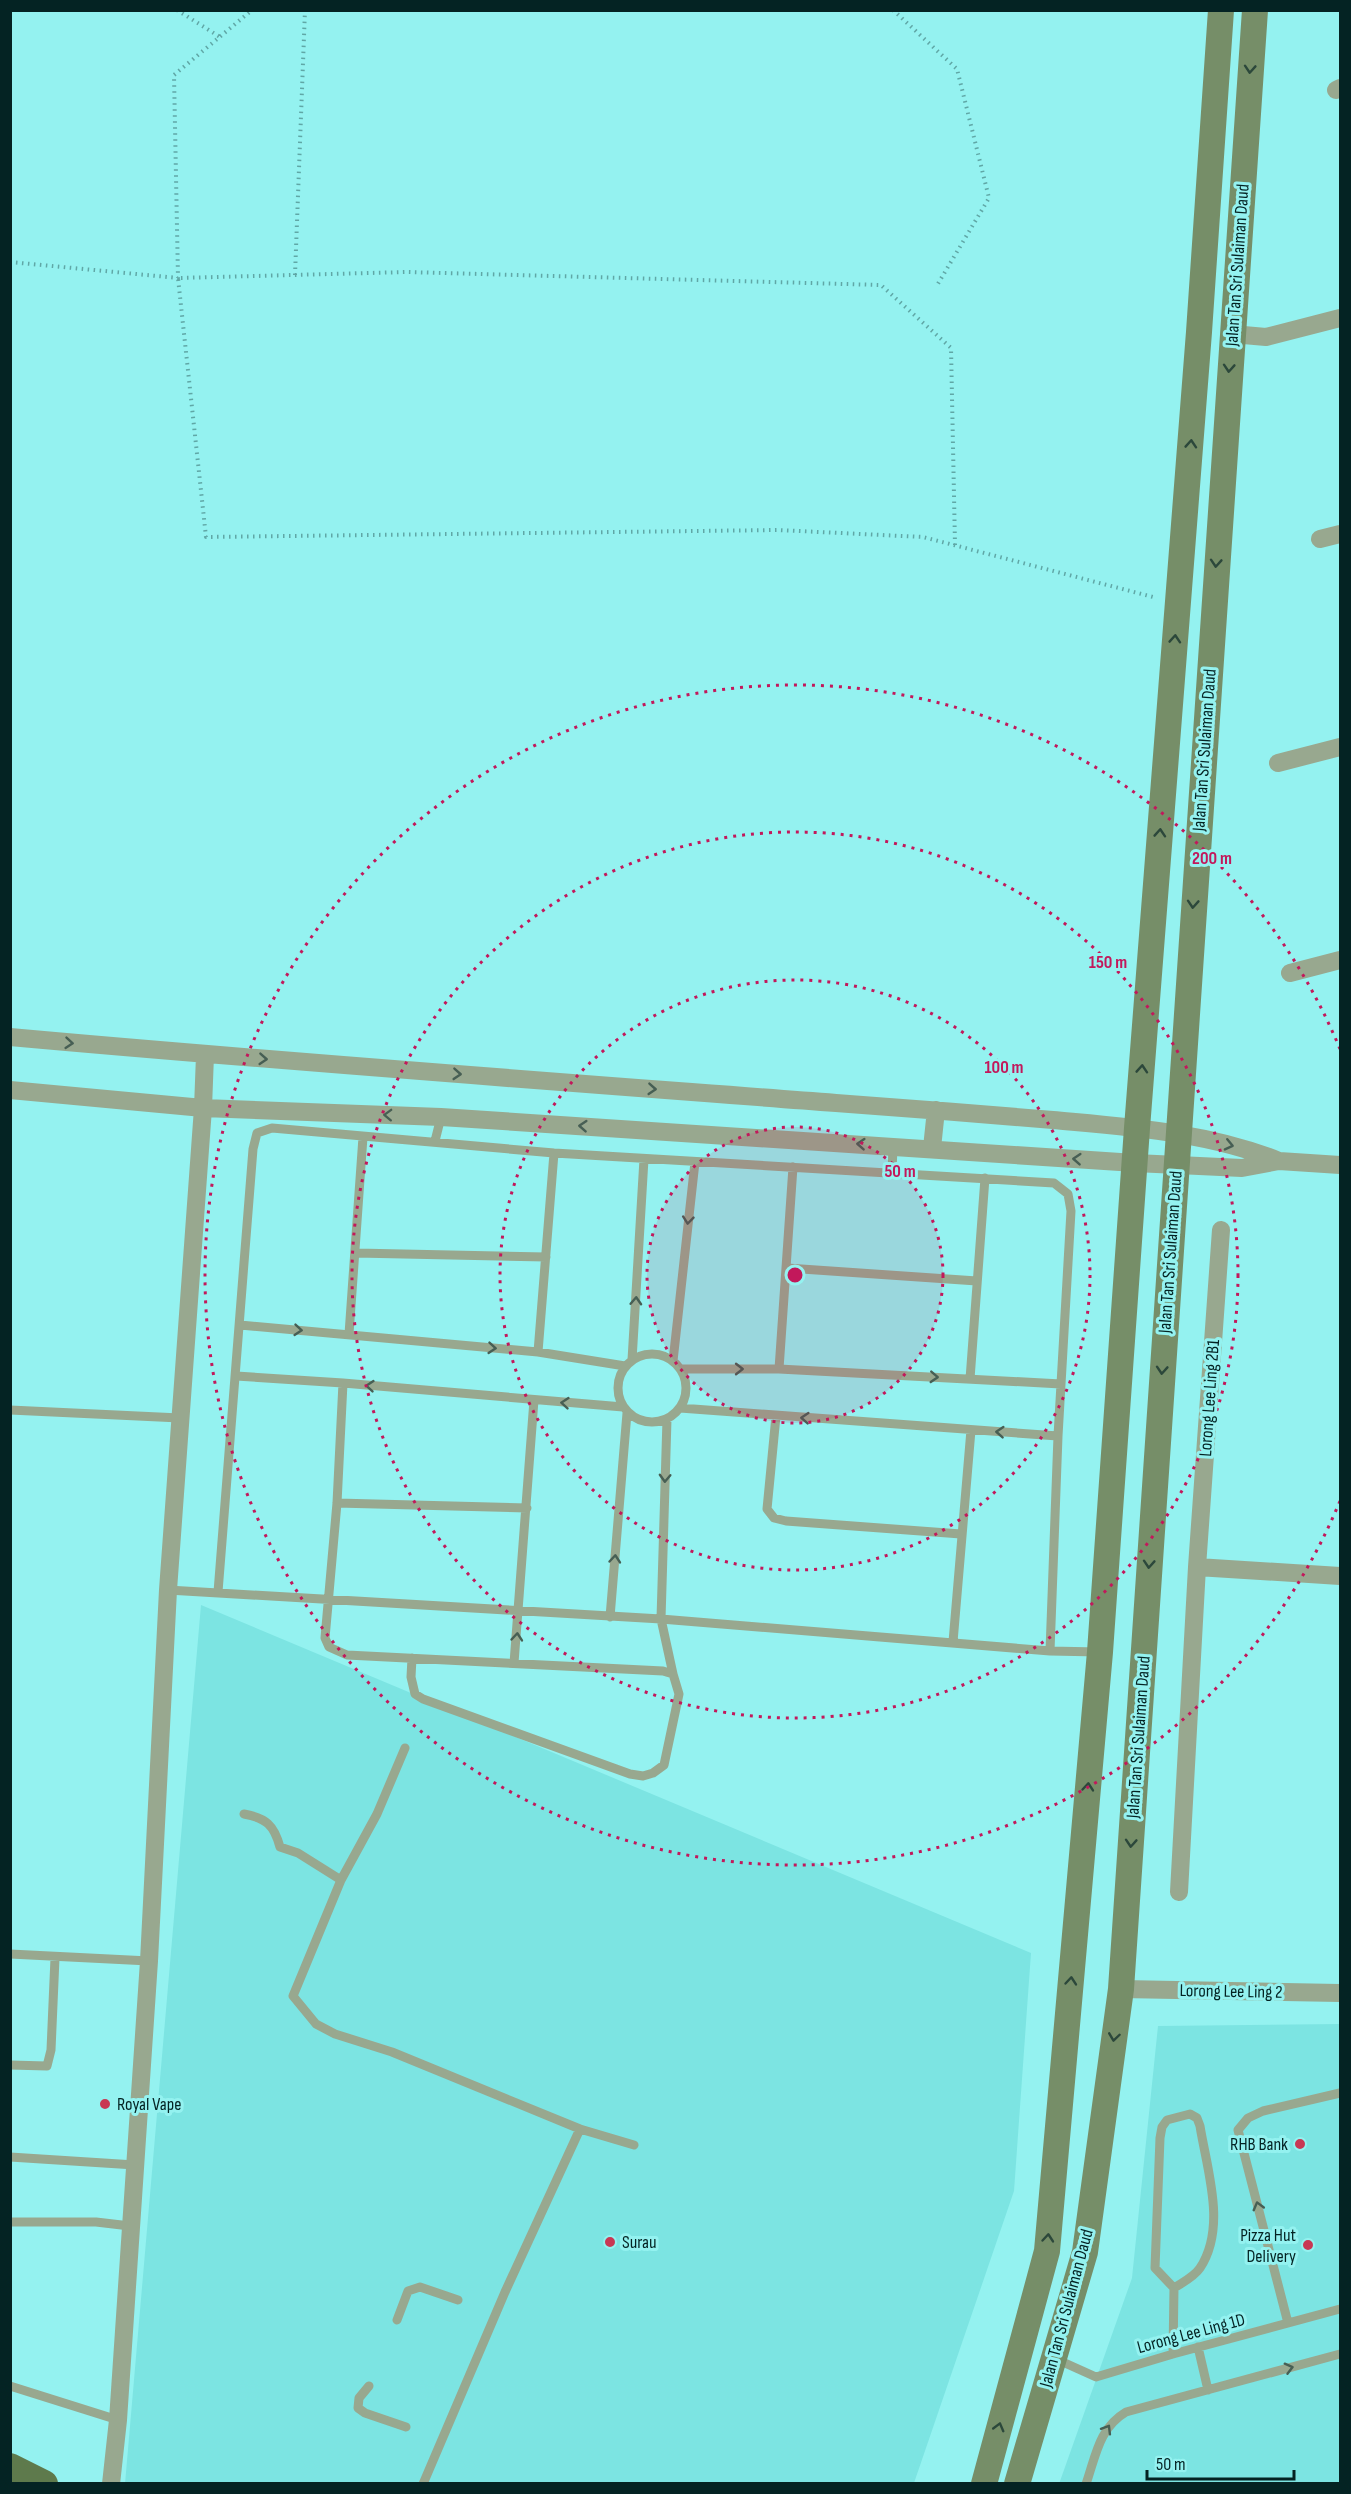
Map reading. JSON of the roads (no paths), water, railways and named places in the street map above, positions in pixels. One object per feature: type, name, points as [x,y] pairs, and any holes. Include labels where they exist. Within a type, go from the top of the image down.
[{"type":"main road","name":"Jalan Tan Sri Sulaiman Daud","points":[[984,2484],[1047,2251],[1100,1652],[1221,10]]},
{"type":"main road","name":"Jalan Tan Sri Sulaiman Daud","points":[[1017,2484],[1085,2252],[1121,1989],[1255,10]]},
{"type":"main road","points":[[10,2467],[44,2484]]},
{"type":"street","points":[[1232,334],[1266,337],[1341,318]]},
{"type":"street","points":[[1320,539],[1341,534]]},
{"type":"street","points":[[1278,763],[1341,747]]},
{"type":"street","points":[[1290,973],[1341,960]]},
{"type":"street","points":[[10,1037],[205,1055],[936,1110],[1137,1128],[1178,1133],[1256,1152],[1280,1161]]},
{"type":"street","points":[[111,2484],[118,2421],[149,1962],[168,1590],[205,1055]]},
{"type":"street","points":[[10,1090],[203,1108],[441,1117],[1135,1163],[1242,1168],[1280,1161],[1341,1165]]},
{"type":"street","points":[[932,1148],[936,1110]]},
{"type":"street","name":"Lorong Lee Ling 2B1","points":[[1179,1892],[1197,1566],[1221,1230]]},
{"type":"street","points":[[1197,1566],[1341,1576]]},
{"type":"street","name":"Lorong Lee Ling 2","points":[[1121,1989],[1341,1993]]},
{"type":"lane","points":[[435,1141],[441,1117]]},
{"type":"lane","points":[[218,1592],[253,1149],[257,1133],[272,1128],[555,1153],[985,1178],[1054,1183],[1068,1194],[1071,1211],[1058,1436],[1050,1651]]},
{"type":"lane","points":[[350,1334],[363,1137]]},
{"type":"lane","points":[[892,1173],[893,1146]]},
{"type":"lane","points":[[538,1352],[555,1153]]},
{"type":"lane","points":[[610,1617],[625,1410],[617,1387],[628,1363],[644,1159]]},
{"type":"lane","points":[[673,1361],[694,1162]]},
{"type":"lane","points":[[779,1369],[793,1167]]},
{"type":"lane","points":[[970,1379],[985,1178]]},
{"type":"lane","points":[[356,1253],[546,1257]]},
{"type":"lane","points":[[787,1268],[976,1281]]},
{"type":"lane","points":[[236,1376],[343,1383],[625,1410],[646,1422],[667,1419],[680,1408],[687,1389],[680,1368],[673,1361],[653,1353],[642,1355],[628,1363],[538,1352],[240,1325]]},
{"type":"lane","points":[[680,1368],[779,1369],[1061,1384]]},
{"type":"lane","points":[[343,1383],[338,1503],[327,1599],[325,1638],[329,1647],[347,1655],[663,1671],[673,1674]]},
{"type":"lane","points":[[514,1663],[534,1400]]},
{"type":"lane","points":[[680,1408],[1058,1436]]},
{"type":"lane","points":[[10,1410],[180,1418]]},
{"type":"lane","points":[[777,1416],[767,1509],[774,1518],[786,1521],[961,1534]]},
{"type":"lane","points":[[412,1658],[411,1677],[415,1694],[423,1699],[630,1773],[643,1776],[653,1773],[664,1765],[679,1694],[661,1619],[667,1419]]},
{"type":"lane","points":[[953,1642],[971,1430]]},
{"type":"lane","points":[[338,1503],[527,1508]]},
{"type":"lane","points":[[168,1590],[661,1619],[1050,1651],[1100,1652]]},
{"type":"lane","points":[[405,1748],[377,1814],[341,1880],[293,1996],[316,2024],[335,2034],[392,2052],[580,2129],[634,2145]]},
{"type":"lane","points":[[244,1814],[261,1817],[277,1834],[280,1847],[298,1853],[341,1880]]},
{"type":"lane","points":[[10,1954],[149,1962]]},
{"type":"lane","points":[[10,2065],[47,2066],[51,2050],[55,1958]]},
{"type":"lane","points":[[1288,2324],[1238,2130],[1248,2118],[1263,2111],[1341,2093]]},
{"type":"lane","points":[[1173,2354],[1174,2288],[1155,2268],[1160,2138],[1162,2127],[1167,2120],[1190,2114],[1197,2118],[1200,2126],[1214,2205],[1212,2236],[1208,2253],[1199,2270],[1174,2288]]},
{"type":"lane","points":[[423,2484],[495,2314],[580,2129]]},
{"type":"lane","points":[[10,2157],[135,2165]]},
{"type":"lane","points":[[10,2222],[96,2222],[130,2226]]},
{"type":"lane","points":[[397,2320],[408,2291],[420,2287],[458,2300]]},
{"type":"lane","name":"Lorong Lee Ling 1D","points":[[1054,2358],[1096,2377],[1341,2309]]},
{"type":"lane","points":[[1198,2347],[1208,2390]]},
{"type":"lane","points":[[1086,2484],[1106,2428],[1114,2418],[1126,2412],[1341,2354]]},
{"type":"lane","points":[[10,2386],[118,2421]]},
{"type":"lane","points":[[369,2386],[359,2397],[358,2408],[365,2413],[406,2427]]},
{"type":"place","name":"Royal Vape","points":[[105,2104]]},
{"type":"place","name":"RHB Bank","points":[[1300,2144]]},
{"type":"place","name":"Surau","points":[[610,2242]]},
{"type":"place","name":"Pizza Hut Delivery","points":[[1308,2245]]}]
